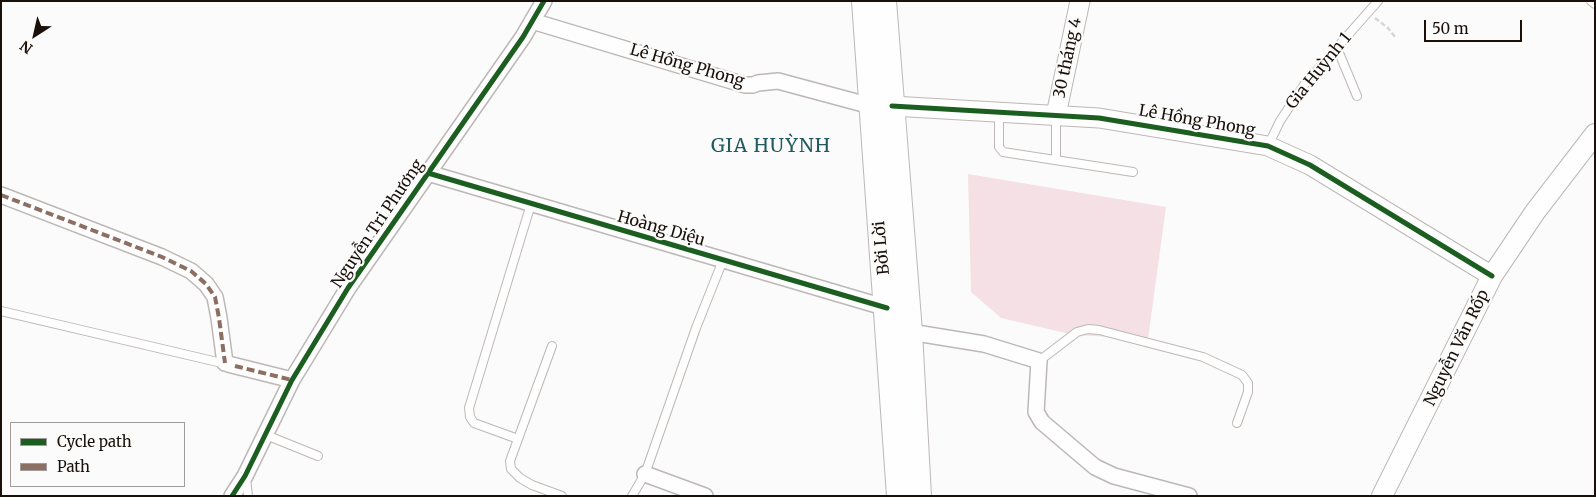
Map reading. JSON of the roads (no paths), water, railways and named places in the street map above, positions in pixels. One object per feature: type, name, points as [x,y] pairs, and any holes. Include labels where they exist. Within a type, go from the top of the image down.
[{"type":"highway","name":"Bời Lời","points":[[864,1],[882,106],[910,332],[920,496]]},
{"type":"highway","name":"Bời Lời","points":[[884,1],[882,106],[887,332],[899,496]]},
{"type":"main road","name":"Nguyễn Văn Rốp","points":[[1382,496],[1492,276],[1535,212],[1595,134]]},
{"type":"street","name":"Nguyễn Tri Phương","points":[[232,496],[246,476],[292,380],[348,288],[544,1]]},
{"type":"street","name":"30 tháng 4","points":[[1056,115],[1080,1]]},
{"type":"street","name":"Lê Hồng Phong","points":[[532,21],[745,85],[778,82],[882,106],[1098,118],[1268,146],[1310,165],[1492,276]]},
{"type":"street","name":"Hoàng Diệu","points":[[428,173],[887,308]]},
{"type":"street","points":[[1,195],[162,257],[191,272],[206,284],[215,297],[229,364],[292,380]]},
{"type":"street","points":[[910,332],[984,344],[1038,361],[1036,412],[1042,422],[1095,467],[1114,476],[1189,496]]},
{"type":"street","points":[[645,474],[705,496]]},
{"type":"lane","name":"Gia Huỳnh 1","points":[[1268,146],[1280,122],[1304,85],[1378,1]]},
{"type":"lane","points":[[1590,1],[1595,4]]},
{"type":"lane","points":[[1337,48],[1357,96]]},
{"type":"lane","points":[[999,111],[999,147],[1003,152],[1133,172]]},
{"type":"lane","points":[[1056,115],[1056,160]]},
{"type":"lane","points":[[518,439],[474,423],[470,417],[469,408],[531,204]]},
{"type":"lane","points":[[632,496],[645,474],[696,328],[723,260]]},
{"type":"lane","points":[[1,310],[229,364]]},
{"type":"lane","points":[[1038,361],[1077,332],[1088,329],[1099,330],[1202,357],[1242,375],[1248,382],[1248,392],[1237,422]]},
{"type":"lane","points":[[552,346],[510,462],[511,470],[520,478],[532,485],[562,496]]},
{"type":"lane","points":[[266,435],[318,456]]},
{"type":"lane","points":[[246,476],[248,496]]},
{"type":"district","name":"GIA HUỲNH","points":[[771,147]]}]
